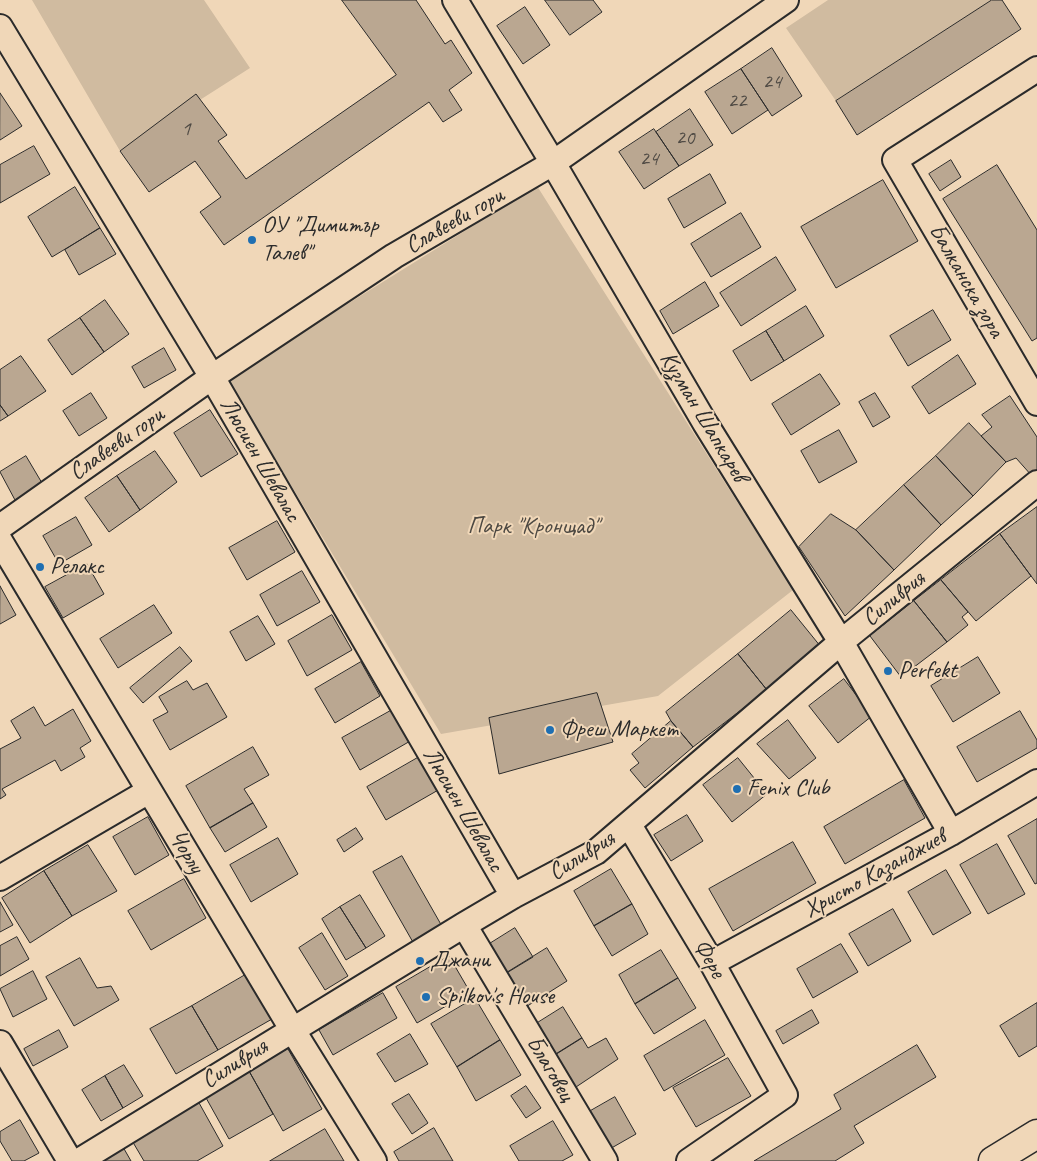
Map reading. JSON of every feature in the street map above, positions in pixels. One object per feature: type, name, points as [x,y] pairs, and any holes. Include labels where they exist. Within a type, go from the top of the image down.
[{"type":"street","name":"Кузман Шапкарев","points":[[455,0],[705,423],[841,642],[951,833]]},
{"type":"street","name":"Славееви гори","points":[[0,527],[212,377],[394,256],[553,163],[786,0]]},
{"type":"street","name":"Люсиен Шевалас","points":[[0,27],[212,377],[513,896]]},
{"type":"street","name":"Балканска зора","points":[[1037,69],[894,160],[1037,403]]},
{"type":"street","name":"Силиврия","points":[[79,1161],[464,925],[513,896],[596,852],[841,642],[1037,483]]},
{"type":"street","name":"Чорлу","points":[[0,541],[292,1029],[374,1161]]},
{"type":"street","name":"Христо Казанджиев","points":[[712,963],[951,833],[1037,782]]},
{"type":"street","points":[[0,878],[149,791]]},
{"type":"street","name":"Фере","points":[[629,825],[712,963],[785,1095],[689,1161]]},
{"type":"street","name":"Благовец","points":[[464,925],[606,1161]]},
{"type":"street","points":[[0,1043],[70,1161]]},
{"type":"street","points":[[993,1161],[1037,1134]]},
{"type":"green space","points":[[32,0],[204,0],[250,68],[120,151]]},
{"type":"green space","points":[[828,0],[992,0],[836,101],[786,28]]},
{"type":"green space","name":"Парк \"Кронщад\"","points":[[537,186],[793,590],[658,696],[441,734],[227,379]]},
{"type":"building","points":[[342,0],[416,0],[445,44],[451,40],[472,73],[449,90],[462,110],[443,122],[429,102],[224,245],[200,212],[221,197],[195,161],[149,192],[120,151],[196,94],[227,135],[218,141],[246,179],[396,75]]},
{"type":"building","points":[[545,0],[593,0],[602,12],[570,35]]},
{"type":"building","points":[[992,0],[1002,0],[1021,29],[857,135],[836,101]]},
{"type":"building","points":[[525,7],[550,45],[523,64],[497,26]]},
{"type":"building","points":[[772,48],[802,96],[772,116],[741,69]]},
{"type":"building","points":[[741,69],[768,110],[732,134],[705,92]]},
{"type":"building","points":[[0,93],[22,126],[0,140]]},
{"type":"building","points":[[690,109],[713,145],[679,166],[656,132]]},
{"type":"building","points":[[654,129],[679,166],[644,189],[619,152]]},
{"type":"building","points":[[34,146],[50,174],[0,203],[0,165]]},
{"type":"building","points":[[951,160],[961,177],[940,191],[929,174]]},
{"type":"building","points":[[997,165],[1037,230],[1037,338],[1032,341],[943,199]]},
{"type":"building","points":[[710,174],[726,203],[684,228],[668,199]]},
{"type":"building","points":[[883,180],[918,241],[836,288],[801,227]]},
{"type":"building","points":[[75,187],[100,228],[52,257],[28,217]]},
{"type":"building","points":[[741,213],[761,247],[711,277],[691,244]]},
{"type":"building","points":[[100,228],[116,254],[79,275],[65,250]]},
{"type":"building","points":[[776,257],[796,290],[741,326],[720,293]]},
{"type":"building","points":[[705,282],[719,306],[673,334],[660,311]]},
{"type":"building","points":[[105,300],[129,334],[104,352],[80,318]]},
{"type":"building","points":[[806,306],[824,336],[784,361],[766,331]]},
{"type":"building","points":[[933,310],[951,340],[908,366],[890,336]]},
{"type":"building","points":[[80,318],[104,352],[72,375],[48,340]]},
{"type":"building","points":[[766,331],[784,361],[751,381],[733,351]]},
{"type":"building","points":[[164,348],[176,370],[144,388],[132,367]]},
{"type":"building","points":[[958,355],[976,384],[929,414],[912,387]]},
{"type":"building","points":[[21,356],[46,391],[8,416],[0,405],[0,370]]},
{"type":"building","points":[[820,374],[840,404],[791,435],[772,404]]},
{"type":"building","points":[[91,393],[107,418],[79,436],[63,411]]},
{"type":"building","points":[[875,393],[890,417],[873,427],[859,402]]},
{"type":"building","points":[[1010,396],[1037,437],[1037,471],[1032,476],[1016,458],[1006,462],[981,436],[992,427],[982,415]]},
{"type":"building","points":[[0,405],[8,416],[0,421]]},
{"type":"building","points":[[210,410],[238,454],[201,477],[174,433]]},
{"type":"building","points":[[969,423],[1006,462],[973,496],[936,456]]},
{"type":"building","points":[[839,430],[857,462],[819,483],[801,451]]},
{"type":"building","points":[[155,451],[177,482],[140,510],[117,476]]},
{"type":"building","points":[[26,456],[42,483],[15,500],[0,472]]},
{"type":"building","points":[[936,456],[973,496],[941,525],[904,485]]},
{"type":"building","points":[[117,476],[140,510],[109,532],[85,498]]},
{"type":"building","points":[[904,485],[941,525],[894,570],[856,530]]},
{"type":"building","points":[[1037,507],[1037,584],[1000,534]]},
{"type":"building","points":[[831,514],[856,530],[894,570],[845,616],[799,547]]},
{"type":"building","points":[[76,517],[92,545],[59,564],[43,536]]},
{"type":"building","points":[[277,521],[295,552],[247,580],[229,548]]},
{"type":"building","points":[[1000,534],[1031,576],[976,621],[941,580]]},
{"type":"building","points":[[87,564],[104,594],[63,618],[45,587]]},
{"type":"building","points":[[302,571],[320,602],[277,626],[260,595]]},
{"type":"building","points":[[941,580],[968,612],[962,617],[968,625],[947,642],[914,601]]},
{"type":"building","points":[[0,586],[16,615],[0,624]]},
{"type":"building","points":[[914,601],[947,642],[901,677],[870,636]]},
{"type":"building","points":[[154,605],[172,633],[118,668],[100,639]]},
{"type":"building","points":[[791,610],[821,647],[767,690],[738,654]]},
{"type":"building","points":[[332,615],[352,650],[307,676],[288,641]]},
{"type":"building","points":[[258,616],[275,644],[246,661],[230,632]]},
{"type":"building","points":[[180,647],[192,661],[143,703],[130,688]]},
{"type":"building","points":[[738,654],[767,690],[693,747],[671,721],[666,712]]},
{"type":"building","points":[[978,657],[1000,693],[953,722],[931,686]]},
{"type":"building","points":[[361,662],[380,696],[335,723],[315,689]]},
{"type":"building","points":[[844,679],[872,716],[838,743],[809,706]]},
{"type":"building","points":[[187,681],[193,690],[207,683],[227,717],[170,750],[153,720],[168,712],[159,697]]},
{"type":"building","name":"Фреш Маркет","points":[[597,693],[613,742],[499,774],[489,718]]},
{"type":"building","points":[[34,707],[45,726],[73,709],[91,741],[80,748],[85,757],[61,771],[55,760],[2,789],[6,795],[0,799],[0,749],[21,738],[11,721]]},
{"type":"building","points":[[394,709],[412,740],[360,770],[342,738]]},
{"type":"building","points":[[1020,711],[1037,740],[1037,748],[977,782],[957,747]]},
{"type":"building","points":[[788,720],[816,758],[789,779],[757,744]]},
{"type":"building","points":[[671,721],[693,747],[645,788],[630,770],[639,763],[632,754]]},
{"type":"building","points":[[253,747],[269,775],[244,789],[253,803],[210,828],[186,786]]},
{"type":"building","points":[[421,756],[440,789],[386,820],[367,787]]},
{"type":"building","points":[[738,758],[767,794],[732,822],[703,785]]},
{"type":"building","points":[[904,780],[925,818],[845,864],[824,827]]},
{"type":"building","points":[[253,803],[267,827],[225,852],[210,828]]},
{"type":"building","points":[[687,815],[703,841],[671,861],[654,835]]},
{"type":"building","points":[[148,817],[169,855],[135,875],[113,837]]},
{"type":"building","points":[[1037,819],[1037,883],[1035,884],[1008,836]]},
{"type":"building","points":[[356,828],[363,839],[344,852],[337,840]]},
{"type":"building","points":[[278,838],[298,874],[251,902],[230,865]]},
{"type":"building","points":[[793,842],[816,883],[733,931],[709,889]]},
{"type":"building","points":[[997,844],[1025,894],[988,914],[960,865]]},
{"type":"building","points":[[88,845],[117,891],[72,916],[44,871]]},
{"type":"building","points":[[402,856],[443,928],[414,944],[373,872]]},
{"type":"building","points":[[611,869],[632,904],[594,926],[574,891]]},
{"type":"building","points":[[946,870],[971,913],[933,935],[908,892]]},
{"type":"building","points":[[44,871],[72,916],[30,943],[2,898]]},
{"type":"building","points":[[184,879],[206,918],[151,950],[128,911]]},
{"type":"building","points":[[360,895],[385,936],[366,948],[340,907]]},
{"type":"building","points":[[0,902],[13,925],[0,932]]},
{"type":"building","points":[[632,904],[648,934],[612,956],[594,926]]},
{"type":"building","points":[[340,907],[366,948],[346,960],[322,919]]},
{"type":"building","points":[[893,909],[911,941],[868,966],[849,934]]},
{"type":"building","points":[[515,928],[533,957],[500,977],[483,948]]},
{"type":"building","points":[[322,933],[348,976],[325,990],[299,948]]},
{"type":"building","points":[[17,937],[29,959],[0,976],[0,946]]},
{"type":"building","points":[[841,944],[858,972],[813,998],[797,969]]},
{"type":"building","points":[[547,948],[567,981],[521,1010],[500,977]]},
{"type":"building","points":[[661,950],[678,978],[635,1004],[619,975]]},
{"type":"building","points":[[449,956],[470,992],[417,1023],[396,987]]},
{"type":"building","points":[[80,958],[97,988],[111,986],[119,1000],[74,1026],[46,977]]},
{"type":"building","points":[[33,971],[47,999],[13,1017],[0,989]]},
{"type":"building","points":[[247,974],[272,1019],[218,1050],[192,1006]]},
{"type":"building","points":[[678,978],[696,1008],[654,1034],[635,1004]]},
{"type":"building","points":[[383,993],[397,1018],[333,1055],[319,1030]]},
{"type":"building","points":[[475,998],[500,1040],[457,1067],[431,1024]]},
{"type":"building","points":[[1037,1003],[1037,1046],[1019,1057],[1000,1026]]},
{"type":"building","points":[[192,1006],[218,1050],[176,1074],[150,1029]]},
{"type":"building","points":[[563,1007],[582,1038],[550,1058],[531,1027]]},
{"type":"building","points":[[812,1010],[819,1023],[783,1044],[776,1031]]},
{"type":"building","points":[[705,1020],[725,1055],[664,1091],[644,1056]]},
{"type":"building","points":[[59,1030],[68,1047],[33,1066],[24,1049]]},
{"type":"building","points":[[410,1034],[428,1064],[395,1082],[377,1054]]},
{"type":"building","points":[[582,1038],[588,1048],[606,1038],[618,1059],[570,1091],[550,1058]]},
{"type":"building","points":[[500,1040],[521,1075],[476,1101],[457,1067]]},
{"type":"building","points":[[917,1045],[936,1077],[854,1126],[864,1143],[835,1161],[754,1161],[841,1109],[834,1095]]},
{"type":"building","points":[[288,1049],[322,1109],[283,1131],[249,1071]]},
{"type":"building","points":[[728,1058],[751,1096],[696,1127],[673,1088]]},
{"type":"building","points":[[124,1065],[143,1096],[123,1108],[105,1076]]},
{"type":"building","points":[[249,1071],[273,1114],[229,1139],[205,1096]]},
{"type":"building","points":[[105,1076],[123,1108],[101,1121],[82,1090]]},
{"type":"building","points":[[526,1086],[541,1108],[526,1118],[511,1096]]},
{"type":"building","points":[[409,1094],[428,1123],[412,1134],[392,1104]]},
{"type":"building","points":[[615,1097],[636,1134],[608,1150],[587,1113]]},
{"type":"building","points":[[198,1101],[223,1146],[197,1161],[144,1161],[131,1139]]},
{"type":"building","points":[[20,1120],[39,1153],[24,1161],[12,1161],[0,1141],[0,1132]]},
{"type":"building","points":[[553,1121],[573,1155],[562,1161],[519,1161],[510,1146]]},
{"type":"building","points":[[434,1128],[453,1161],[399,1161],[394,1152]]},
{"type":"building","points":[[325,1129],[344,1161],[270,1161]]},
{"type":"building","points":[[123,1147],[131,1161],[98,1161]]},
{"type":"place","name":"ОУ \"Димитър Талев\"","points":[[252,240]]},
{"type":"place","name":"Релакс","points":[[40,567]]},
{"type":"place","name":"Perfekt","points":[[888,671]]},
{"type":"place","name":"Фреш Маркет","points":[[550,730]]},
{"type":"place","name":"Fenix Club","points":[[737,789]]},
{"type":"place","name":"Джани","points":[[420,961]]},
{"type":"place","name":"Spilkov's House","points":[[426,997]]}]
